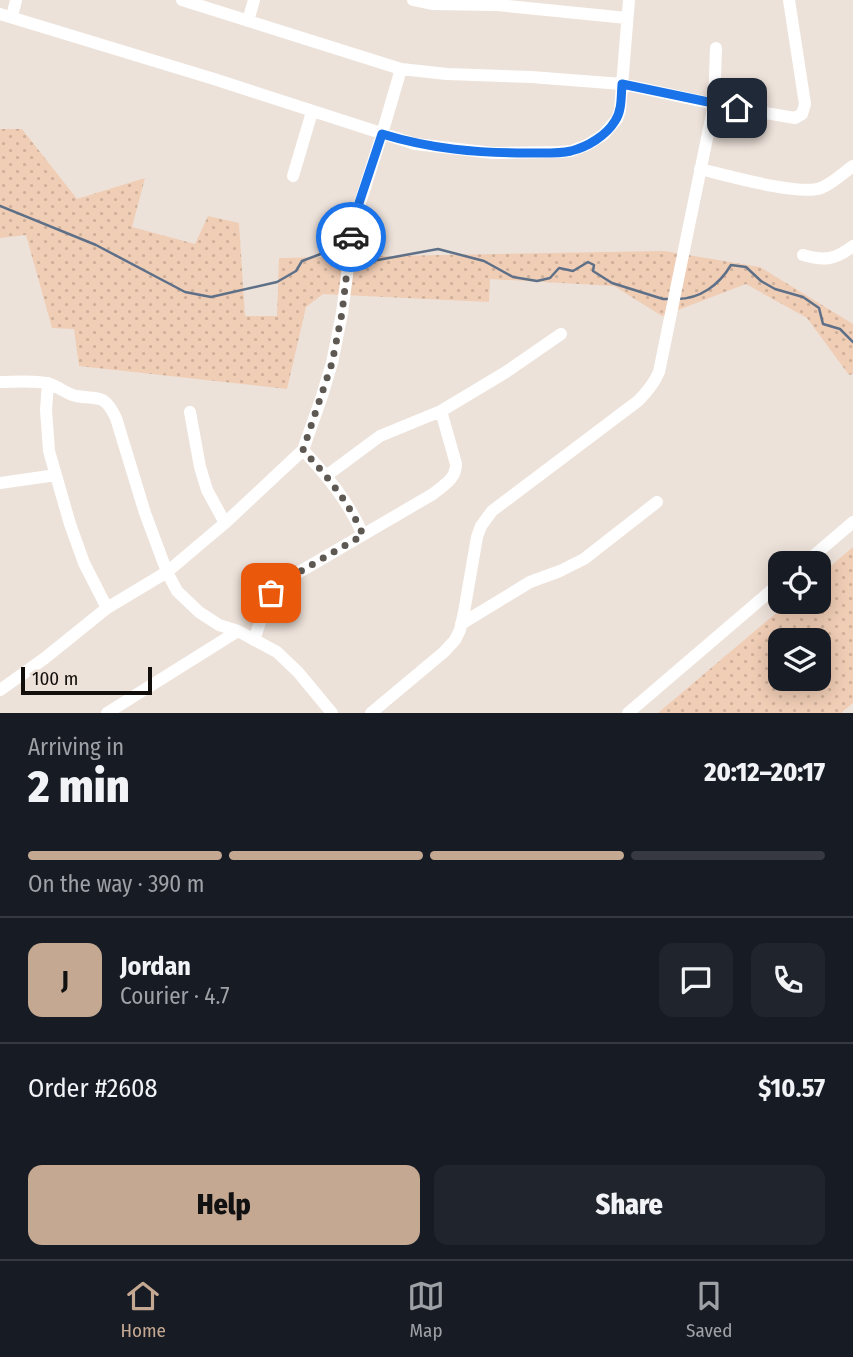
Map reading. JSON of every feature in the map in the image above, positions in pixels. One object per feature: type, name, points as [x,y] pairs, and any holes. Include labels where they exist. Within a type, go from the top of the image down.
[{"type":"street","points":[[16,0],[6,15],[415,144],[481,152],[571,151],[587,145],[612,127],[620,110],[629,0]]},
{"type":"street","points":[[182,0],[401,69],[622,84],[795,118],[802,114],[805,104],[789,0]]},
{"type":"street","points":[[248,21],[254,0]]},
{"type":"street","points":[[413,0],[432,4],[497,5],[627,18]]},
{"type":"street","points":[[371,713],[455,640],[461,624],[481,526],[492,511],[625,411],[646,394],[655,382],[714,104],[716,48]]},
{"type":"street","points":[[0,690],[45,659],[107,608],[167,572],[225,523],[303,450],[332,363],[342,313],[354,222],[401,69]]},
{"type":"street","points":[[293,176],[312,112]]},
{"type":"street","points":[[700,169],[810,190],[829,184],[853,166]]},
{"type":"street","points":[[803,254],[827,259],[846,252],[853,246]]},
{"type":"street","points":[[326,476],[380,436],[441,411],[506,372],[561,334]]},
{"type":"street","points":[[0,382],[48,383],[73,396],[106,401],[116,418],[145,513],[177,591],[199,612],[219,625],[238,631],[277,652],[298,672],[332,713]]},
{"type":"street","points":[[48,383],[47,431],[55,475],[84,563],[107,608]]},
{"type":"street","points":[[254,640],[271,593],[278,586],[452,479],[456,464],[441,411]]},
{"type":"street","points":[[190,412],[203,478],[225,523]]},
{"type":"street","points":[[303,450],[351,509],[363,535]]},
{"type":"street","points":[[0,483],[55,475]]},
{"type":"street","points":[[461,624],[519,588],[584,559],[657,502]]},
{"type":"street","points":[[819,551],[853,522]]},
{"type":"street","points":[[628,713],[768,593]]},
{"type":"street","points":[[107,713],[238,631]]},
{"type":"shaded area","points":[[0,129],[22,129],[77,199],[145,178],[132,227],[195,244],[208,216],[239,223],[245,316],[277,316],[279,258],[664,251],[760,267],[853,324],[853,374],[849,375],[807,318],[746,284],[662,316],[614,286],[490,279],[489,302],[323,294],[306,307],[287,389],[79,366],[74,329],[52,328],[26,235],[0,238]]},
{"type":"shaded area","points":[[853,547],[853,703],[841,713],[658,713],[775,614],[831,614],[831,566]]},
{"type":"waterway","points":[[0,206],[96,245],[185,292],[211,297],[277,282],[296,271],[302,261],[326,252],[342,264]]},
{"type":"waterway","points":[[356,264],[438,249],[484,261],[513,277],[537,281],[550,278],[559,268],[573,271],[588,262],[594,265],[593,271],[612,283],[670,299]]},
{"type":"waterway","points":[[677,299],[708,290],[721,279],[731,265],[746,267],[775,289],[803,297],[819,308],[823,324],[840,329],[853,342]]},
{"type":"way so far","points":[[271,593],[289,578],[363,535],[351,509],[303,450],[332,363],[342,313],[351,237]]},
{"type":"route","points":[[351,237],[359,203],[382,134],[415,144],[494,153],[571,151],[587,145],[612,127],[620,110],[622,84],[737,108]]}]
